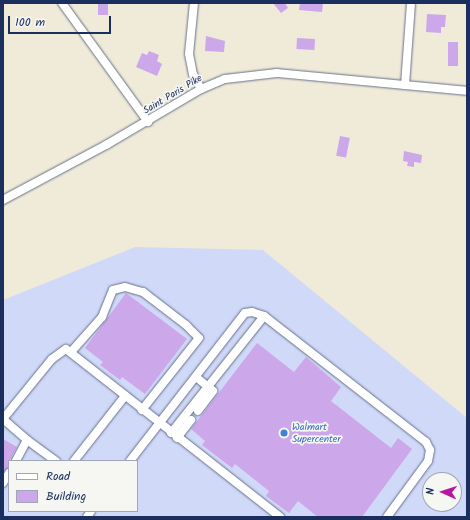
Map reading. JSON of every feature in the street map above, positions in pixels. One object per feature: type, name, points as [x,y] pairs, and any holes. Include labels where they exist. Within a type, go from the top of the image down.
[{"type":"street","points":[[62,3],[148,122]]},
{"type":"street","points":[[194,3],[189,54],[193,74],[201,89]]},
{"type":"street","points":[[405,85],[411,3]]},
{"type":"street","name":"Saint Paris Pike","points":[[3,200],[148,122],[201,89],[225,79],[260,74],[304,75],[467,91]]},
{"type":"street","points":[[71,352],[102,317],[113,290],[125,287],[143,292],[186,325],[199,338],[142,410]]},
{"type":"street","points":[[131,460],[245,313],[252,312],[264,316],[426,442],[430,450],[428,461],[387,517]]},
{"type":"street","points":[[174,435],[208,386],[264,316]]},
{"type":"street","points":[[55,460],[27,440],[3,419],[52,359],[66,348],[159,424],[280,517]]},
{"type":"street","points":[[196,377],[213,391],[198,411]]},
{"type":"street","points":[[75,460],[125,396]]},
{"type":"street","points":[[174,435],[191,420]]},
{"type":"street","points":[[17,460],[27,440]]},
{"type":"shaded area","points":[[135,247],[263,250],[467,418],[467,517],[3,517],[3,300]]},
{"type":"building","points":[[98,3],[108,3],[108,15],[98,15]]},
{"type":"building","points":[[273,3],[285,3],[288,8],[281,13]]},
{"type":"building","points":[[300,3],[323,3],[322,12],[299,10]]},
{"type":"building","points":[[427,14],[446,15],[445,27],[441,27],[441,33],[426,32]]},
{"type":"building","points":[[206,36],[225,41],[224,52],[205,51]]},
{"type":"building","points":[[297,38],[315,39],[314,50],[296,49]]},
{"type":"building","points":[[448,42],[458,42],[458,66],[448,66]]},
{"type":"building","points":[[149,51],[159,55],[157,61],[162,64],[157,76],[136,67],[142,53],[147,55]]},
{"type":"building","points":[[340,136],[350,138],[346,158],[336,156]]},
{"type":"building","points":[[404,151],[422,155],[421,163],[414,162],[414,167],[407,166],[408,162],[403,161]]},
{"type":"building","points":[[126,293],[187,339],[145,394],[122,377],[120,380],[100,365],[103,362],[85,348]]},
{"type":"building","name":"Walmart Supercenter","points":[[257,343],[294,372],[306,357],[341,387],[331,401],[391,448],[398,438],[412,449],[362,517],[318,517],[298,501],[289,513],[266,496],[269,491],[235,464],[232,468],[202,445],[205,441],[191,429]]},
{"type":"building","points":[[3,439],[17,447],[10,460],[8,460],[8,469],[3,472]]},
{"type":"place","name":"Walmart Supercenter","points":[[284,433]]}]
